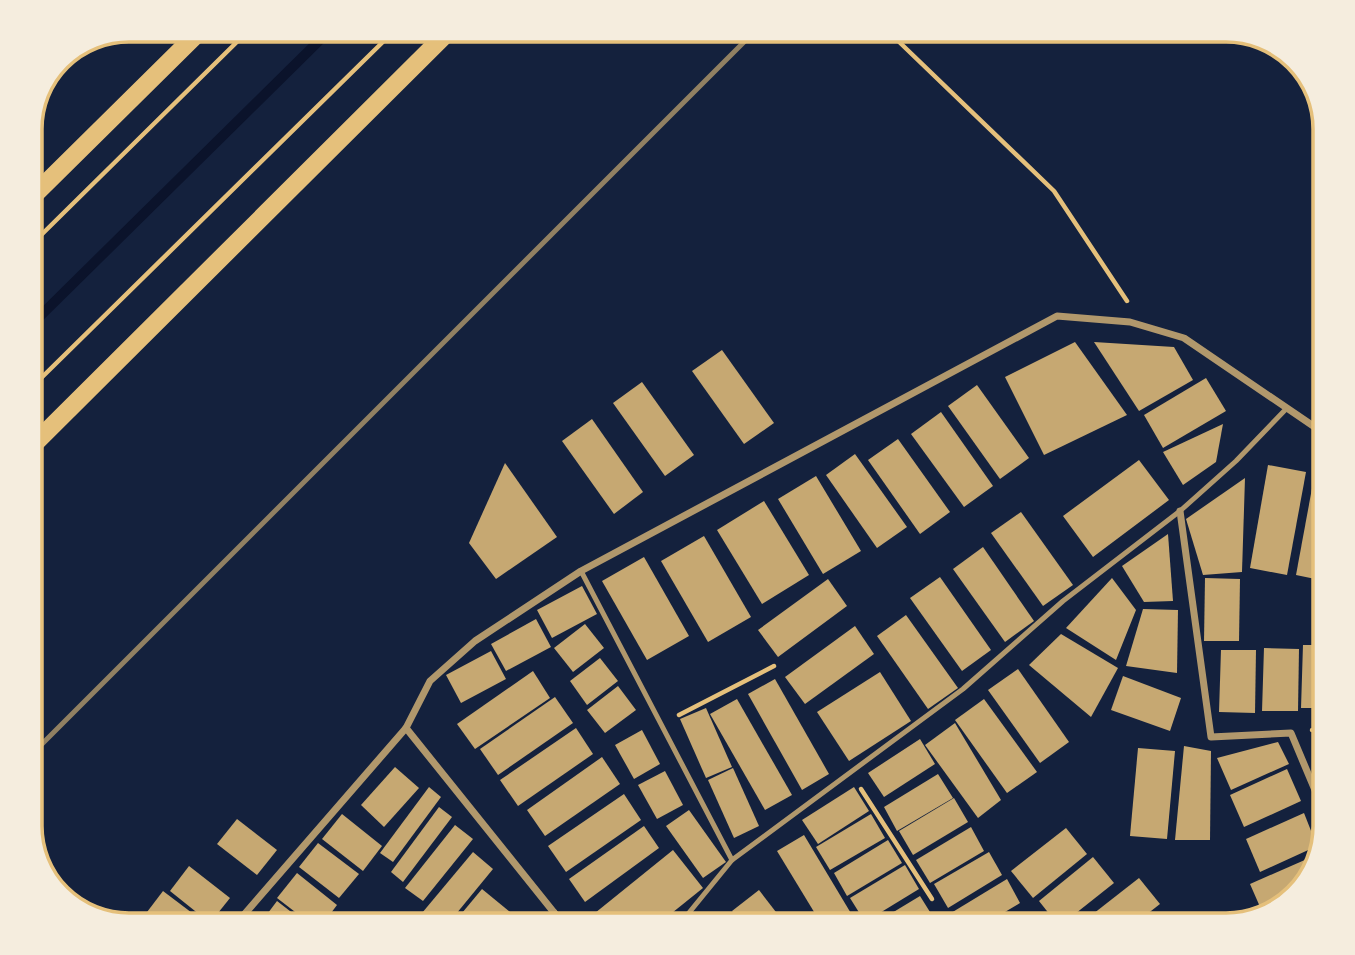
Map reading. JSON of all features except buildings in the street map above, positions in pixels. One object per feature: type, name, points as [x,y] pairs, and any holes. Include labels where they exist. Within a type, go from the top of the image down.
[{"type":"main road","points":[[42,187],[189,42]]},
{"type":"main road","points":[[42,436],[438,42]]},
{"type":"street","points":[[245,913],[405,728],[430,681],[475,641],[581,571],[1057,316],[1143,325],[1184,338],[1313,426]]},
{"type":"street","points":[[1180,510],[1211,737],[1291,733],[1313,785]]},
{"type":"street","points":[[405,728],[555,912]]},
{"type":"lane","points":[[688,913],[732,860],[962,689],[1063,601],[1180,510],[1236,461],[1287,408]]},
{"type":"lane","points":[[581,571],[732,860]]},
{"type":"path","points":[[42,234],[236,42]]},
{"type":"path","points":[[42,376],[383,42]]},
{"type":"path","points":[[899,42],[1054,191],[1143,325]]},
{"type":"path","points":[[662,723],[774,666]]},
{"type":"path","points":[[851,773],[932,899]]},
{"type":"waterway","points":[[42,314],[318,42]]},
{"type":"railway","points":[[42,744],[744,42]]}]
